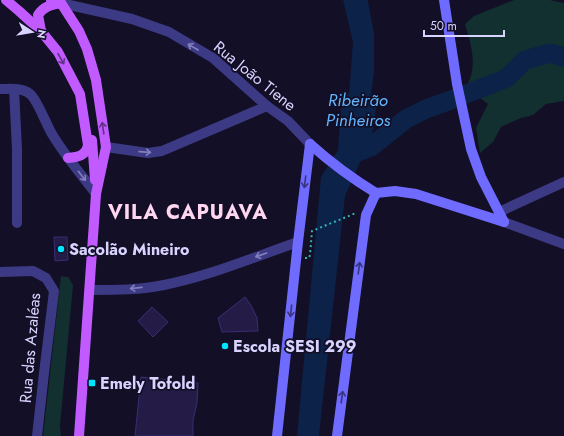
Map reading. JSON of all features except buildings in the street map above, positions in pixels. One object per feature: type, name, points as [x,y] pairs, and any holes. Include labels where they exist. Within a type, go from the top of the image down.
[{"type":"main road","points":[[6,0],[41,31],[58,52],[80,94],[90,122],[96,194],[79,436]]},
{"type":"main road","points":[[444,0],[457,84],[471,148],[482,177],[504,222]]},
{"type":"main road","points":[[41,31],[38,15],[45,6],[56,1],[79,31],[88,49],[96,80],[106,147],[96,194]]},
{"type":"main road","points":[[68,158],[86,153],[88,148],[80,94]]},
{"type":"main road","points":[[93,144],[106,147]]},
{"type":"main road","points":[[277,436],[310,144]]},
{"type":"main road","name":"Rua João Tiene","points":[[310,144],[372,190]]},
{"type":"main road","points":[[337,436],[366,215],[372,190],[416,194],[504,222]]},
{"type":"street","name":"Rua João Tiene","points":[[56,1],[132,19],[169,32],[213,58],[267,106],[288,122],[310,144]]},
{"type":"street","points":[[0,89],[26,91],[32,96],[52,134],[68,158],[96,194]]},
{"type":"street","points":[[14,89],[17,149],[17,223]]},
{"type":"street","points":[[106,147],[148,153],[162,151],[267,106]]},
{"type":"street","points":[[499,212],[564,182]]},
{"type":"street","points":[[504,222],[564,244]]},
{"type":"street","points":[[90,290],[119,290],[162,286],[188,280],[298,242]]},
{"type":"street","name":"Rua das Azaléas","points":[[0,272],[33,271],[46,278],[54,292],[38,436]]},
{"type":"path","points":[[312,231],[355,214],[358,209]]},
{"type":"green space","points":[[514,0],[550,0],[564,3],[564,101],[546,104],[533,115],[521,118],[501,127],[493,142],[480,153],[476,128],[488,104],[480,98],[463,95],[471,77],[473,65],[471,47],[465,24],[474,16]]},
{"type":"green space","points":[[61,276],[68,277],[73,285],[60,426],[61,436],[43,436]]},
{"type":"water","name":"Ribeirão Pinheiros","points":[[343,0],[368,0],[374,33],[374,73],[371,94],[378,95],[372,135],[345,196],[319,436],[297,436],[321,177],[338,150],[342,95],[349,94],[353,42]]},
{"type":"waterway","points":[[353,154],[371,147],[406,119],[426,109],[507,78],[525,60],[550,53],[564,57]]},
{"type":"place","name":"Sacolão Mineiro","points":[[61,249]]},
{"type":"place","name":"Escola SESI 299","points":[[225,346]]},
{"type":"place","name":"Emely Tofold","points":[[92,383]]},
{"type":"district","name":"VILA CAPUAVA","points":[[188,212]]}]
